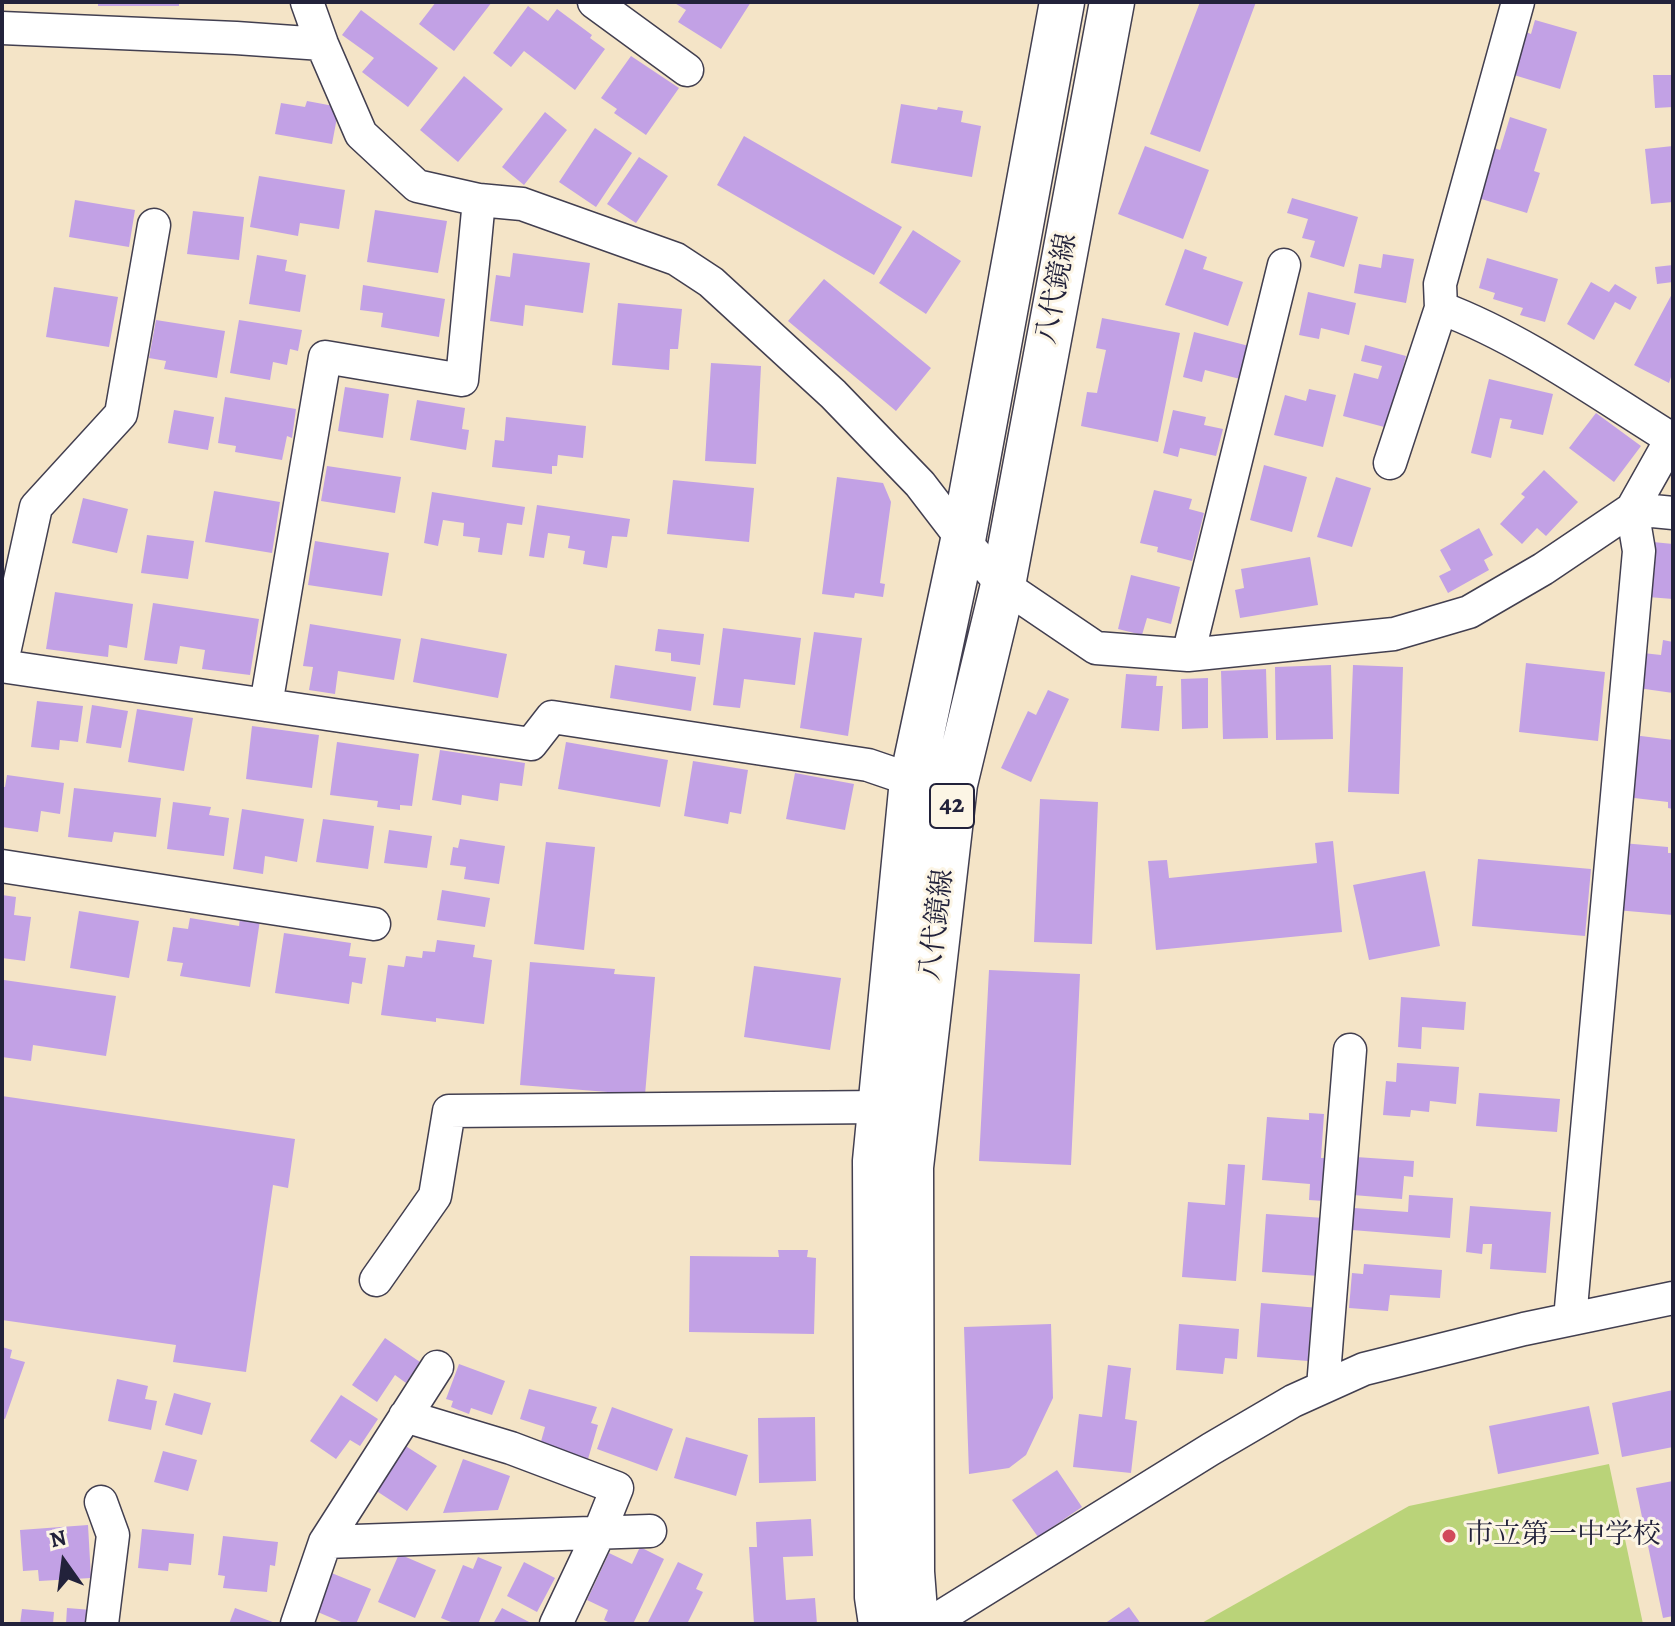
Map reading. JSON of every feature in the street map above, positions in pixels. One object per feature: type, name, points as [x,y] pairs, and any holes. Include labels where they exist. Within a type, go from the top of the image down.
[{"type":"main road","name":"八代鏡線","points":[[881,1624],[877,1597],[875,1161],[912,780],[963,540],[1062,2]]},
{"type":"main road","name":"八代鏡線","points":[[916,1624],[911,1557],[911,1167],[955,784],[1003,585],[1112,2]]},
{"type":"street","points":[[307,2],[361,134],[417,186],[479,200],[522,204],[676,259],[711,282],[833,394],[920,484],[1003,585],[1096,648],[1188,655],[1394,634],[1469,612],[1543,569],[1632,509],[1672,437],[1533,352],[1441,308]]},
{"type":"street","points":[[594,2],[687,70]]},
{"type":"street","points":[[1390,463],[1441,308],[1440,284],[1518,2]]},
{"type":"street","points":[[2,28],[322,44]]},
{"type":"street","points":[[266,705],[325,357],[462,380],[479,200]]},
{"type":"street","points":[[154,225],[121,414],[36,507],[2,664],[531,744],[552,717],[868,765],[912,780]]},
{"type":"street","points":[[1188,655],[1284,265]]},
{"type":"street","points":[[1632,509],[1673,513]]},
{"type":"street","points":[[1570,1319],[1639,551],[1632,509]]},
{"type":"street","points":[[2,866],[374,924]]},
{"type":"street","points":[[1323,1387],[1350,1050]]},
{"type":"street","points":[[376,1280],[435,1196],[449,1111],[880,1107]]},
{"type":"street","points":[[929,1624],[1211,1449],[1293,1401],[1364,1369],[1524,1329],[1673,1298]]},
{"type":"street","points":[[297,1624],[325,1542],[437,1367]]},
{"type":"street","points":[[405,1416],[511,1448],[617,1488],[556,1624]]},
{"type":"street","points":[[101,1502],[113,1535],[102,1624]]},
{"type":"street","points":[[325,1542],[650,1531]]},
{"type":"green space","points":[[1609,1464],[1643,1624],[1200,1624],[1409,1506]]},
{"type":"building","points":[[98,2],[179,2],[179,6],[98,6]]},
{"type":"building","points":[[436,2],[492,2],[454,51],[419,24]]},
{"type":"building","points":[[673,2],[751,2],[721,49],[678,22],[686,10]]},
{"type":"building","points":[[1200,2],[1256,2],[1200,152],[1150,134]]},
{"type":"building","points":[[528,6],[548,21],[557,9],[592,35],[590,38],[605,49],[575,90],[524,51],[511,67],[493,53]]},
{"type":"building","points":[[361,10],[438,68],[408,107],[362,72],[374,58],[342,35]]},
{"type":"building","points":[[1535,20],[1577,32],[1560,89],[1514,75],[1526,32],[1531,34]]},
{"type":"building","points":[[631,56],[679,88],[646,135],[614,113],[617,109],[601,98]]},
{"type":"building","points":[[1653,75],[1673,75],[1673,107],[1655,108]]},
{"type":"building","points":[[464,76],[503,109],[458,162],[420,130]]},
{"type":"building","points":[[307,101],[339,107],[332,144],[275,134],[281,103],[305,107]]},
{"type":"building","points":[[901,104],[963,111],[961,122],[981,126],[972,177],[891,163]]},
{"type":"building","points":[[545,112],[567,130],[524,185],[502,167]]},
{"type":"building","points":[[1510,117],[1547,129],[1534,171],[1540,173],[1527,213],[1475,197],[1491,147],[1500,150]]},
{"type":"building","points":[[595,128],[632,153],[596,207],[559,182]]},
{"type":"building","points":[[744,136],[902,227],[874,275],[717,185]]},
{"type":"building","points":[[1145,146],[1209,170],[1183,239],[1118,214]]},
{"type":"building","points":[[1673,146],[1673,202],[1651,204],[1645,149]]},
{"type":"building","points":[[639,157],[668,176],[636,223],[607,204]]},
{"type":"building","points":[[259,176],[345,190],[339,229],[300,223],[298,236],[250,227]]},
{"type":"building","points":[[1292,198],[1358,217],[1344,267],[1310,257],[1315,241],[1302,238],[1308,219],[1287,213]]},
{"type":"building","points":[[75,200],[135,210],[129,247],[69,237]]},
{"type":"building","points":[[375,210],[447,221],[438,273],[367,262]]},
{"type":"building","points":[[193,211],[244,217],[239,260],[187,254]]},
{"type":"building","points":[[913,230],[961,261],[926,314],[879,283]]},
{"type":"building","points":[[1185,249],[1207,257],[1203,269],[1243,282],[1228,326],[1165,305]]},
{"type":"building","points":[[513,253],[590,263],[583,313],[525,305],[523,326],[490,321],[496,275],[510,277]]},
{"type":"building","points":[[1383,254],[1414,259],[1406,303],[1354,293],[1359,264],[1381,268]]},
{"type":"building","points":[[257,255],[287,260],[285,271],[306,275],[300,312],[249,304]]},
{"type":"building","points":[[1487,258],[1558,279],[1545,322],[1520,315],[1523,308],[1493,299],[1495,293],[1479,288]]},
{"type":"building","points":[[1673,265],[1673,282],[1657,284],[1655,267]]},
{"type":"building","points":[[824,279],[931,368],[896,411],[788,321]]},
{"type":"building","points":[[1591,282],[1609,292],[1615,284],[1637,297],[1630,310],[1615,302],[1594,340],[1567,324]]},
{"type":"building","points":[[363,285],[445,299],[439,337],[381,327],[383,313],[360,310]]},
{"type":"building","points":[[54,287],[118,297],[109,347],[46,337]]},
{"type":"building","points":[[1308,292],[1356,303],[1349,335],[1321,328],[1319,339],[1299,335]]},
{"type":"building","points":[[1673,292],[1673,378],[1669,383],[1634,365]]},
{"type":"building","points":[[618,303],[682,309],[678,349],[670,349],[669,370],[612,365]]},
{"type":"building","points":[[1102,318],[1180,333],[1158,442],[1081,426],[1087,392],[1097,393],[1106,350],[1096,348]]},
{"type":"building","points":[[156,320],[225,331],[217,378],[164,369],[166,361],[149,358]]},
{"type":"building","points":[[239,320],[302,330],[298,351],[290,349],[287,365],[273,362],[270,380],[230,373]]},
{"type":"building","points":[[1194,332],[1249,346],[1240,379],[1205,370],[1202,382],[1183,377]]},
{"type":"building","points":[[1365,345],[1406,356],[1388,428],[1343,416],[1354,373],[1378,379],[1382,366],[1361,361]]},
{"type":"building","points":[[711,363],[761,366],[756,464],[705,461]]},
{"type":"building","points":[[1489,379],[1553,394],[1543,435],[1510,428],[1512,420],[1500,418],[1491,458],[1471,453]]},
{"type":"building","points":[[345,387],[389,394],[383,438],[338,431]]},
{"type":"building","points":[[1309,389],[1336,395],[1323,447],[1274,435],[1285,395],[1306,401]]},
{"type":"building","points":[[225,397],[296,409],[292,438],[287,436],[282,460],[235,452],[236,446],[218,443]]},
{"type":"building","points":[[417,400],[465,408],[462,429],[469,430],[466,450],[410,440]]},
{"type":"building","points":[[174,410],[214,417],[208,450],[168,443]]},
{"type":"building","points":[[1173,410],[1206,417],[1204,425],[1223,429],[1216,456],[1180,448],[1178,457],[1163,453]]},
{"type":"building","points":[[1596,413],[1641,446],[1614,482],[1569,448]]},
{"type":"building","points":[[506,417],[586,426],[583,458],[558,455],[557,466],[552,466],[552,474],[492,467],[495,440],[504,441]]},
{"type":"building","points":[[1264,465],[1307,477],[1292,532],[1250,520]]},
{"type":"building","points":[[327,466],[401,477],[395,513],[321,501]]},
{"type":"building","points":[[1544,470],[1578,502],[1546,536],[1537,528],[1522,544],[1500,524],[1525,497],[1521,494]]},
{"type":"building","points":[[837,477],[883,483],[891,502],[880,583],[885,584],[883,597],[855,593],[854,598],[822,594]]},
{"type":"building","points":[[1336,477],[1371,488],[1352,547],[1317,537]]},
{"type":"building","points":[[673,480],[754,488],[749,542],[667,534]]},
{"type":"building","points":[[1154,490],[1192,499],[1189,509],[1204,513],[1192,561],[1157,552],[1158,547],[1140,543]]},
{"type":"building","points":[[214,491],[280,502],[272,553],[205,542]]},
{"type":"building","points":[[432,492],[525,507],[522,525],[507,523],[502,555],[478,552],[480,538],[463,536],[464,523],[443,520],[438,546],[424,543]]},
{"type":"building","points":[[83,498],[128,509],[117,553],[72,543]]},
{"type":"building","points":[[537,505],[630,519],[627,537],[612,536],[607,568],[583,564],[585,551],[568,548],[570,536],[548,533],[544,558],[529,556]]},
{"type":"building","points":[[1479,528],[1493,555],[1484,560],[1489,570],[1448,593],[1439,576],[1451,570],[1440,550]]},
{"type":"building","points":[[147,535],[194,541],[188,579],[141,573]]},
{"type":"building","points":[[315,541],[389,553],[382,596],[308,585]]},
{"type":"building","points":[[1653,542],[1673,544],[1673,599],[1648,597]]},
{"type":"building","points":[[1310,557],[1318,605],[1240,618],[1235,590],[1244,588],[1241,569]]},
{"type":"building","points":[[1131,575],[1180,587],[1171,624],[1147,618],[1142,635],[1118,629]]},
{"type":"building","points":[[55,592],[133,604],[127,648],[109,645],[108,657],[46,649]]},
{"type":"building","points":[[153,603],[259,619],[250,675],[202,669],[205,650],[180,646],[177,664],[144,660]]},
{"type":"building","points":[[310,624],[401,639],[394,680],[338,671],[335,694],[309,690],[313,667],[303,666]]},
{"type":"building","points":[[723,628],[801,638],[795,685],[744,679],[740,708],[713,705]]},
{"type":"building","points":[[658,629],[704,634],[700,665],[671,661],[671,653],[655,651]]},
{"type":"building","points":[[814,632],[862,638],[848,736],[800,728]]},
{"type":"building","points":[[421,638],[507,654],[498,698],[413,682]]},
{"type":"building","points":[[1663,640],[1673,642],[1673,693],[1638,688],[1643,653],[1661,655]]},
{"type":"building","points":[[1526,663],[1605,672],[1598,741],[1519,732]]},
{"type":"building","points":[[615,665],[696,677],[691,711],[610,698]]},
{"type":"building","points":[[1331,665],[1333,739],[1276,740],[1275,667]]},
{"type":"building","points":[[1353,665],[1403,667],[1399,794],[1348,792]]},
{"type":"building","points":[[1266,669],[1268,738],[1223,739],[1221,671]]},
{"type":"building","points":[[1126,674],[1157,676],[1156,686],[1163,686],[1159,731],[1121,728]]},
{"type":"building","points":[[1208,678],[1208,728],[1182,729],[1181,679]]},
{"type":"building","points":[[1048,690],[1069,699],[1031,782],[1001,768],[1028,711],[1036,715]]},
{"type":"building","points":[[37,701],[83,706],[78,742],[60,740],[59,750],[31,747]]},
{"type":"building","points":[[92,705],[128,711],[121,748],[86,743]]},
{"type":"building","points":[[137,709],[193,718],[184,771],[128,762]]},
{"type":"building","points":[[252,726],[319,735],[312,788],[246,779]]},
{"type":"building","points":[[1633,735],[1673,740],[1673,809],[1668,808],[1668,802],[1626,797]]},
{"type":"building","points":[[337,742],[419,754],[412,806],[400,805],[400,810],[377,807],[378,801],[330,795]]},
{"type":"building","points":[[566,742],[668,760],[660,807],[558,789]]},
{"type":"building","points":[[440,750],[525,763],[522,786],[500,783],[498,801],[462,795],[461,805],[432,800]]},
{"type":"building","points":[[693,761],[748,770],[741,814],[730,812],[728,824],[684,816]]},
{"type":"building","points":[[795,773],[854,784],[845,830],[786,819]]},
{"type":"building","points":[[7,775],[64,783],[60,814],[41,811],[38,832],[2,827],[2,787],[5,787]]},
{"type":"building","points":[[74,788],[161,798],[156,837],[114,832],[112,842],[68,837]]},
{"type":"building","points":[[1040,799],[1098,802],[1092,944],[1034,942]]},
{"type":"building","points":[[173,802],[211,807],[209,815],[229,818],[224,856],[167,849]]},
{"type":"building","points":[[242,809],[304,819],[297,862],[265,856],[263,874],[233,869]]},
{"type":"building","points":[[323,819],[374,826],[368,869],[316,862]]},
{"type":"building","points":[[389,830],[432,836],[427,868],[384,863]]},
{"type":"building","points":[[460,839],[505,846],[499,884],[464,879],[466,867],[450,865],[453,847],[458,848]]},
{"type":"building","points":[[1333,841],[1342,932],[1156,950],[1148,861],[1167,860],[1169,878],[1317,863],[1315,843]]},
{"type":"building","points":[[546,842],[595,847],[584,950],[534,944]]},
{"type":"building","points":[[1622,843],[1668,847],[1668,853],[1673,853],[1673,915],[1616,910]]},
{"type":"building","points":[[1478,859],[1591,869],[1585,936],[1472,926]]},
{"type":"building","points":[[1425,871],[1440,946],[1369,960],[1353,885]]},
{"type":"building","points":[[442,890],[490,898],[485,927],[437,920]]},
{"type":"building","points":[[2,895],[16,897],[14,915],[31,917],[25,961],[2,958]]},
{"type":"building","points":[[79,911],[139,921],[129,978],[70,968]]},
{"type":"building","points":[[240,917],[260,920],[250,987],[180,976],[183,963],[167,961],[173,927],[188,929],[190,918],[239,926]]},
{"type":"building","points":[[284,933],[351,943],[349,956],[366,958],[362,984],[352,982],[349,1004],[275,993]]},
{"type":"building","points":[[437,940],[475,945],[473,957],[492,960],[484,1024],[381,1015],[388,965],[404,967],[406,956],[422,958],[423,951],[435,952]]},
{"type":"building","points":[[530,962],[615,969],[614,974],[655,977],[645,1095],[520,1085]]},
{"type":"building","points":[[754,966],[841,978],[830,1050],[744,1037]]},
{"type":"building","points":[[989,970],[1080,974],[1071,1165],[979,1161]]},
{"type":"building","points":[[4,980],[116,996],[106,1056],[33,1045],[31,1061],[2,1057]]},
{"type":"building","points":[[1401,997],[1466,1002],[1464,1030],[1422,1027],[1421,1049],[1398,1047]]},
{"type":"building","points":[[1397,1063],[1459,1067],[1456,1104],[1430,1101],[1429,1112],[1411,1110],[1410,1117],[1383,1115],[1386,1081],[1396,1082]]},
{"type":"building","points":[[1479,1093],[1560,1099],[1557,1132],[1476,1126]]},
{"type":"building","points":[[2,1096],[295,1139],[288,1188],[273,1185],[246,1372],[173,1362],[176,1345],[2,1320]]},
{"type":"building","points":[[1309,1113],[1324,1114],[1321,1158],[1328,1158],[1324,1201],[1309,1200],[1310,1184],[1262,1180],[1267,1117],[1309,1120]]},
{"type":"building","points":[[1356,1157],[1414,1161],[1413,1177],[1404,1176],[1402,1199],[1353,1195]]},
{"type":"building","points":[[1228,1164],[1245,1165],[1236,1281],[1182,1277],[1188,1202],[1225,1205]]},
{"type":"building","points":[[1409,1195],[1453,1198],[1450,1238],[1352,1230],[1354,1208],[1408,1212]]},
{"type":"building","points":[[1470,1206],[1551,1212],[1546,1273],[1490,1269],[1492,1244],[1483,1244],[1482,1254],[1466,1252]]},
{"type":"building","points":[[1266,1214],[1324,1218],[1319,1276],[1262,1272]]},
{"type":"building","points":[[778,1250],[808,1250],[807,1257],[816,1258],[814,1334],[689,1332],[690,1256],[779,1257]]},
{"type":"building","points":[[1364,1264],[1442,1270],[1440,1298],[1390,1295],[1388,1311],[1349,1308],[1352,1273],[1363,1274]]},
{"type":"building","points":[[1261,1303],[1319,1308],[1317,1332],[1310,1332],[1308,1361],[1257,1357]]},
{"type":"building","points":[[1051,1324],[1053,1398],[1026,1455],[1009,1468],[969,1474],[964,1327]]},
{"type":"building","points":[[1179,1324],[1239,1329],[1237,1359],[1225,1358],[1223,1374],[1176,1370]]},
{"type":"building","points":[[385,1338],[420,1362],[406,1383],[395,1375],[377,1402],[352,1385]]},
{"type":"building","points":[[2,1347],[12,1350],[10,1358],[25,1362],[5,1419],[2,1418]]},
{"type":"building","points":[[459,1364],[505,1381],[492,1415],[471,1408],[469,1414],[451,1407],[453,1401],[446,1399]]},
{"type":"building","points":[[1108,1365],[1131,1368],[1125,1419],[1137,1421],[1131,1473],[1073,1467],[1079,1414],[1102,1417]]},
{"type":"building","points":[[117,1379],[148,1386],[145,1399],[157,1401],[151,1430],[108,1421]]},
{"type":"building","points":[[529,1389],[597,1407],[591,1423],[598,1425],[588,1459],[540,1445],[545,1427],[520,1419]]},
{"type":"building","points":[[1673,1390],[1673,1447],[1622,1457],[1612,1403]]},
{"type":"building","points":[[174,1393],[211,1403],[202,1435],[165,1425]]},
{"type":"building","points":[[341,1395],[378,1419],[360,1446],[350,1440],[336,1459],[310,1441]]},
{"type":"building","points":[[1589,1406],[1599,1454],[1498,1474],[1489,1426]]},
{"type":"building","points":[[612,1407],[673,1429],[657,1471],[597,1449]]},
{"type":"building","points":[[815,1417],[816,1481],[759,1483],[758,1418]]},
{"type":"building","points":[[686,1437],[748,1455],[736,1496],[674,1478]]},
{"type":"building","points":[[404,1445],[437,1466],[407,1511],[375,1490]]},
{"type":"building","points":[[163,1451],[197,1460],[188,1491],[154,1482]]},
{"type":"building","points":[[463,1459],[510,1476],[498,1510],[443,1513]]},
{"type":"building","points":[[1057,1470],[1082,1507],[1038,1537],[1012,1500]]},
{"type":"building","points":[[1673,1481],[1673,1616],[1663,1618],[1636,1488]]},
{"type":"building","points":[[811,1519],[813,1556],[783,1557],[786,1600],[815,1598],[817,1624],[754,1624],[749,1547],[757,1547],[756,1522]]},
{"type":"building","points":[[88,1525],[91,1578],[39,1581],[38,1570],[23,1571],[20,1530]]},
{"type":"building","points":[[142,1529],[194,1534],[191,1565],[169,1563],[168,1571],[138,1568]]},
{"type":"building","points":[[223,1536],[278,1542],[275,1566],[270,1565],[267,1592],[223,1588],[225,1576],[218,1575]]},
{"type":"building","points":[[640,1547],[664,1559],[633,1624],[612,1624],[604,1620],[608,1610],[587,1600],[609,1553],[632,1564]]},
{"type":"building","points":[[399,1554],[436,1570],[415,1618],[378,1602]]},
{"type":"building","points":[[478,1557],[502,1567],[478,1624],[456,1624],[441,1618],[463,1565],[473,1569]]},
{"type":"building","points":[[524,1562],[555,1578],[537,1612],[507,1596]]},
{"type":"building","points":[[678,1562],[703,1574],[696,1589],[703,1592],[687,1624],[652,1624],[648,1622]]},
{"type":"building","points":[[329,1572],[371,1589],[356,1624],[346,1624],[313,1610]]},
{"type":"building","points":[[1129,1607],[1141,1624],[1104,1624]]},
{"type":"building","points":[[67,1608],[92,1610],[91,1624],[66,1624]]},
{"type":"building","points":[[235,1608],[278,1624],[229,1624]]},
{"type":"building","points":[[502,1608],[533,1624],[493,1624]]},
{"type":"building","points":[[22,1609],[54,1612],[53,1624],[20,1624]]},
{"type":"place","name":"市立第一中学校","points":[[1449,1536]]}]
